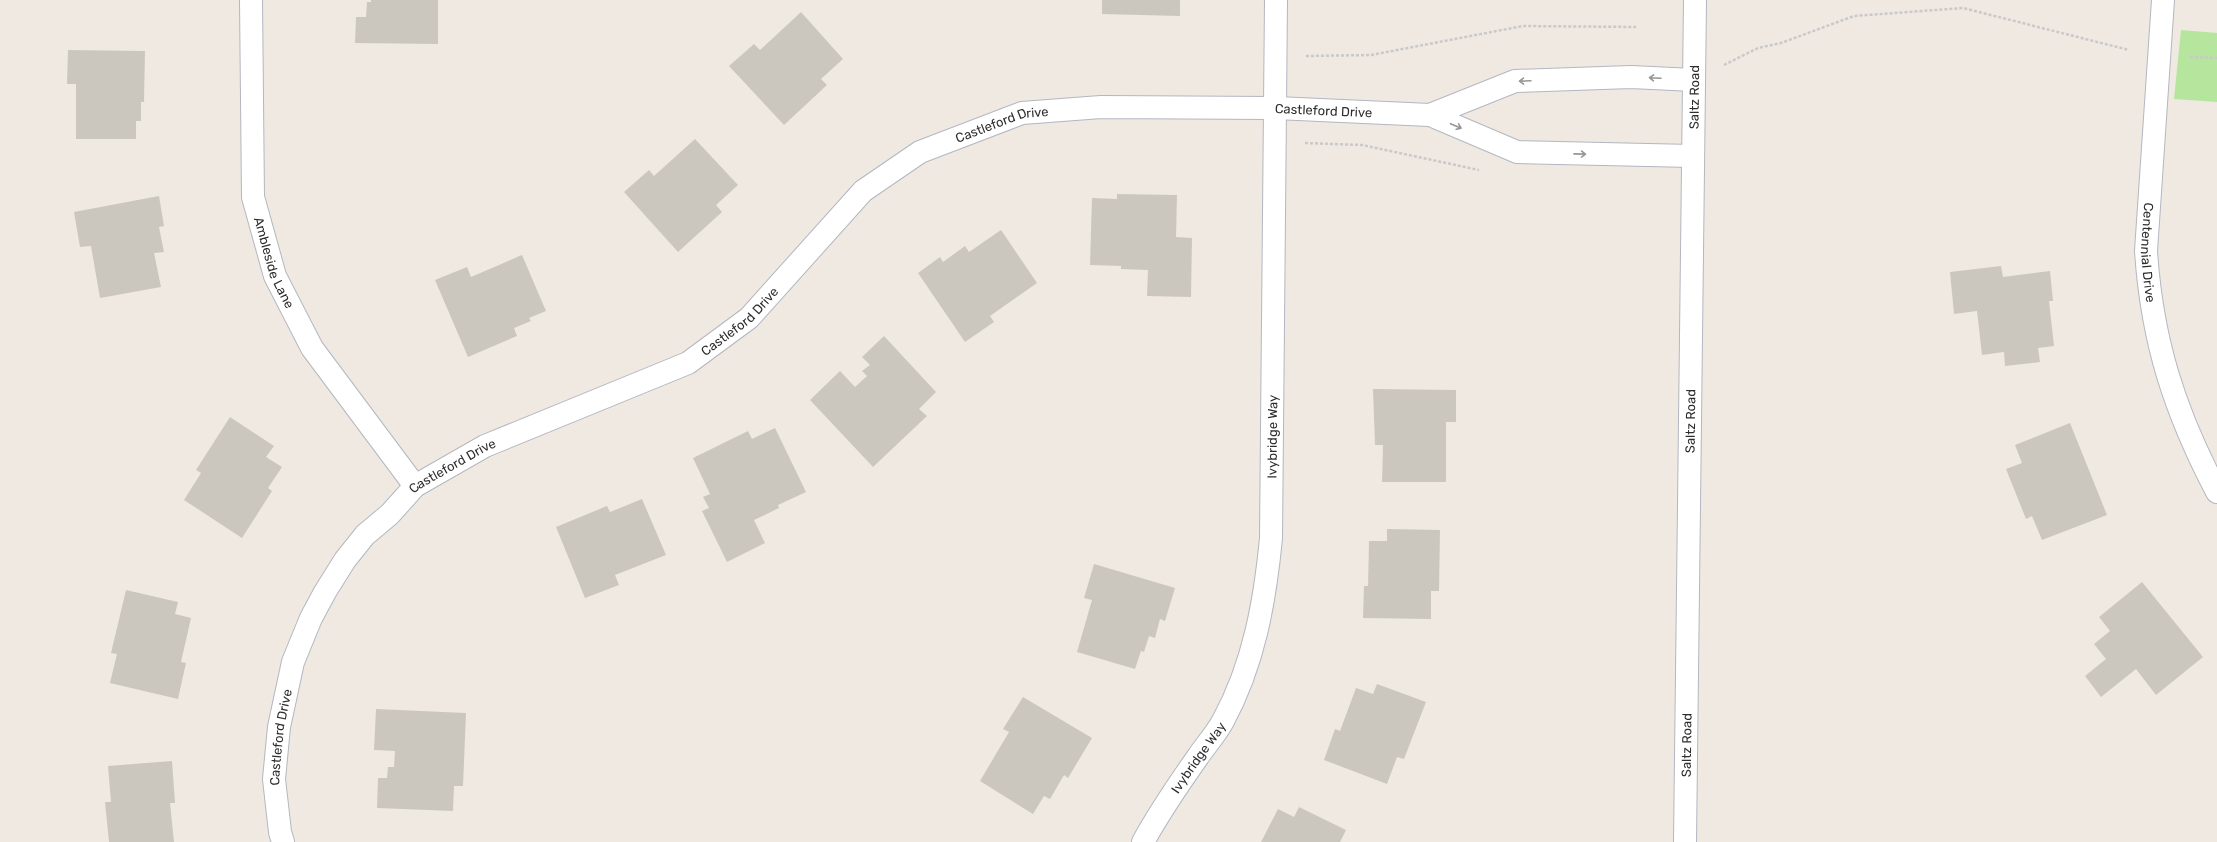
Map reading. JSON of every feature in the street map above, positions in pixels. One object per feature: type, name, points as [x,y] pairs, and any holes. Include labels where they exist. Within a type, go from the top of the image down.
[{"type":"street","name":"Ambleside Lane","points":[[251,0],[253,196],[275,276],[312,348],[415,486]]},
{"type":"street","name":"Ivybridge Way","points":[[1143,842],[1223,721],[1244,671],[1258,628],[1266,583],[1271,538],[1276,0]]},
{"type":"street","name":"Saltz Road","points":[[1684,842],[1695,0]]},
{"type":"street","name":"Centennial Drive","points":[[2163,0],[2158,56],[2146,252],[2148,289],[2158,343],[2173,396],[2217,492]]},
{"type":"street","name":"Castleford Drive","points":[[1430,115],[1515,81],[1631,77],[1694,80]]},
{"type":"street","name":"Castleford Drive","points":[[283,842],[280,832],[274,778],[279,727],[293,662],[311,618],[345,560],[365,535],[390,514],[415,486],[485,446],[688,363],[749,318],[863,191],[920,152],[1022,113],[1101,107],[1276,108],[1430,115],[1517,152],[1693,156]]},
{"type":"path","points":[[1694,80],[1758,48],[1781,43],[1854,16],[1963,8],[2158,56],[2217,58]]},
{"type":"path","points":[[1306,56],[1371,55],[1523,26],[1636,27]]},
{"type":"green space","points":[[2181,30],[2217,33],[2217,102],[2174,99]]},
{"type":"building","points":[[371,0],[438,0],[438,44],[355,43],[356,17],[366,17],[367,2],[371,2]]},
{"type":"building","points":[[1102,0],[1180,0],[1180,16],[1102,14]]},
{"type":"building","points":[[801,12],[843,59],[821,79],[827,85],[784,125],[729,66],[754,44],[760,50]]},
{"type":"building","points":[[68,50],[145,51],[144,102],[141,102],[141,121],[136,121],[136,139],[76,139],[76,84],[67,84]]},
{"type":"building","points":[[695,139],[738,185],[716,205],[722,212],[678,252],[624,192],[649,170],[654,176]]},
{"type":"building","points":[[1117,194],[1177,195],[1176,237],[1192,238],[1191,297],[1147,296],[1148,270],[1121,269],[1121,266],[1090,265],[1092,198],[1117,199]]},
{"type":"building","points":[[159,196],[164,226],[159,227],[164,252],[154,253],[161,287],[100,298],[91,246],[80,247],[74,212]]},
{"type":"building","points":[[1001,230],[1037,283],[990,316],[994,322],[965,342],[918,273],[940,257],[943,262],[965,246],[969,252]]},
{"type":"building","points":[[522,255],[546,311],[529,318],[531,321],[514,328],[517,336],[468,357],[435,280],[467,267],[471,277]]},
{"type":"building","points":[[2001,266],[2003,277],[2050,271],[2053,301],[2049,301],[2054,346],[2038,348],[2040,362],[2005,366],[2004,352],[1982,355],[1977,311],[1954,314],[1950,272]]},
{"type":"building","points":[[884,336],[936,392],[919,409],[927,416],[873,467],[810,400],[840,371],[855,387],[867,376],[862,371],[870,365],[862,357]]},
{"type":"building","points":[[1373,389],[1456,390],[1456,422],[1446,422],[1446,482],[1382,482],[1383,445],[1375,445]]},
{"type":"building","points":[[230,417],[274,446],[266,457],[282,467],[268,488],[272,491],[242,538],[184,500],[201,473],[196,470]]},
{"type":"building","points":[[2070,423],[2107,515],[2042,540],[2032,516],[2026,519],[2006,469],[2022,463],[2015,445]]},
{"type":"building","points":[[775,428],[806,492],[778,505],[779,508],[754,520],[765,543],[727,562],[702,511],[709,508],[703,497],[710,494],[693,458],[748,431],[752,439]]},
{"type":"building","points":[[642,499],[666,555],[615,575],[619,585],[585,598],[556,527],[607,506],[610,512]]},
{"type":"building","points":[[1387,529],[1440,530],[1439,591],[1431,591],[1431,619],[1363,618],[1364,586],[1368,586],[1369,541],[1387,541]]},
{"type":"building","points":[[1094,564],[1175,588],[1165,621],[1160,619],[1155,638],[1149,636],[1144,652],[1141,651],[1135,669],[1077,652],[1092,600],[1084,598]]},
{"type":"building","points":[[2142,582],[2203,657],[2156,695],[2136,669],[2101,697],[2085,676],[2106,659],[2094,644],[2110,631],[2099,617]]},
{"type":"building","points":[[126,590],[178,602],[175,614],[191,618],[181,662],[186,663],[178,699],[110,683],[117,654],[111,653]]},
{"type":"building","points":[[1377,684],[1426,702],[1404,759],[1397,757],[1387,784],[1324,760],[1335,729],[1340,731],[1356,688],[1373,694]]},
{"type":"building","points":[[1023,697],[1092,738],[1068,778],[1064,775],[1050,799],[1044,796],[1033,814],[980,781],[1009,732],[1003,729]]},
{"type":"building","points":[[376,709],[466,713],[463,786],[454,786],[453,811],[377,808],[378,778],[387,778],[388,767],[394,767],[395,751],[374,750]]},
{"type":"building","points":[[172,761],[175,803],[170,803],[174,842],[109,842],[105,802],[111,802],[108,766]]},
{"type":"building","points":[[1299,807],[1346,830],[1340,842],[1261,842],[1278,809],[1294,817]]}]
